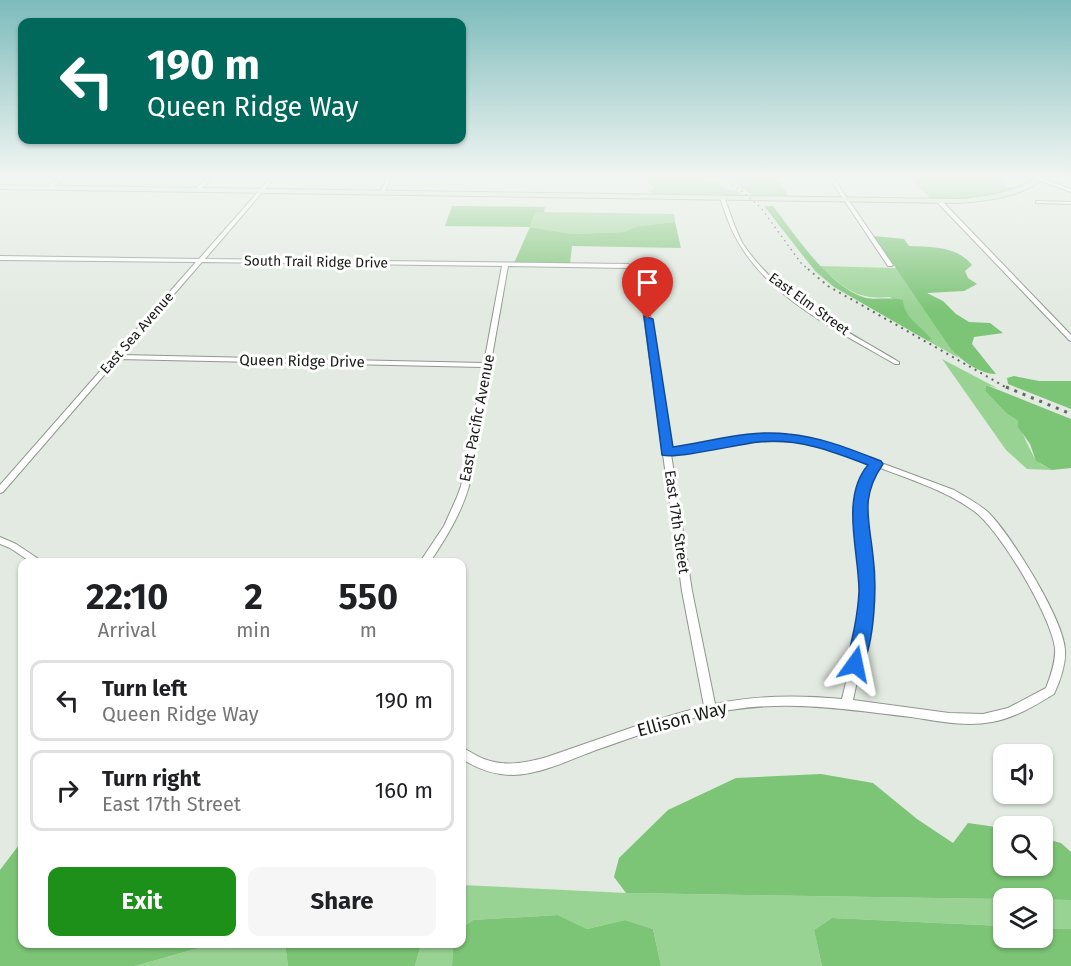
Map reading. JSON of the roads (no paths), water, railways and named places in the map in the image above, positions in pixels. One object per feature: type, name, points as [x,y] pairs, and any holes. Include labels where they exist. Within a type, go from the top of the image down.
[{"type":"street","name":"East Sea Avenue","points":[[0,490],[234,221]]},
{"type":"street","name":"East Elm Street","points":[[732,221],[740,242],[765,274],[812,311],[897,363]]},
{"type":"street","points":[[861,221],[890,265]]},
{"type":"street","points":[[958,221],[1071,339]]},
{"type":"street","name":"South Trail Ridge Drive","points":[[0,258],[632,268]]},
{"type":"street","name":"East Pacific Avenue","points":[[428,558],[443,537],[459,506],[506,265]]},
{"type":"street","name":"East 17th Street","points":[[632,268],[641,274],[687,591],[710,709]]},
{"type":"street","name":"Queen Ridge Drive","points":[[116,357],[487,366]]},
{"type":"street","points":[[667,452],[760,438],[786,437],[822,443],[876,464],[867,475],[860,498],[859,517],[866,557],[867,593],[864,624],[846,705]]},
{"type":"street","name":"Ellison Way","points":[[466,756],[476,763],[497,770],[527,769],[676,717],[710,709],[776,701],[846,705],[956,718],[985,718],[1005,714],[1050,691],[1059,669],[1060,647],[1056,629],[1001,534],[977,509],[951,492],[876,464]]},
{"type":"street","points":[[0,540],[31,558]]},
{"type":"railway","points":[[771,221],[801,263],[809,270]]},
{"type":"railway","points":[[808,269],[828,286],[1009,389]]},
{"type":"railway","points":[[1006,387],[1071,414]]}]
